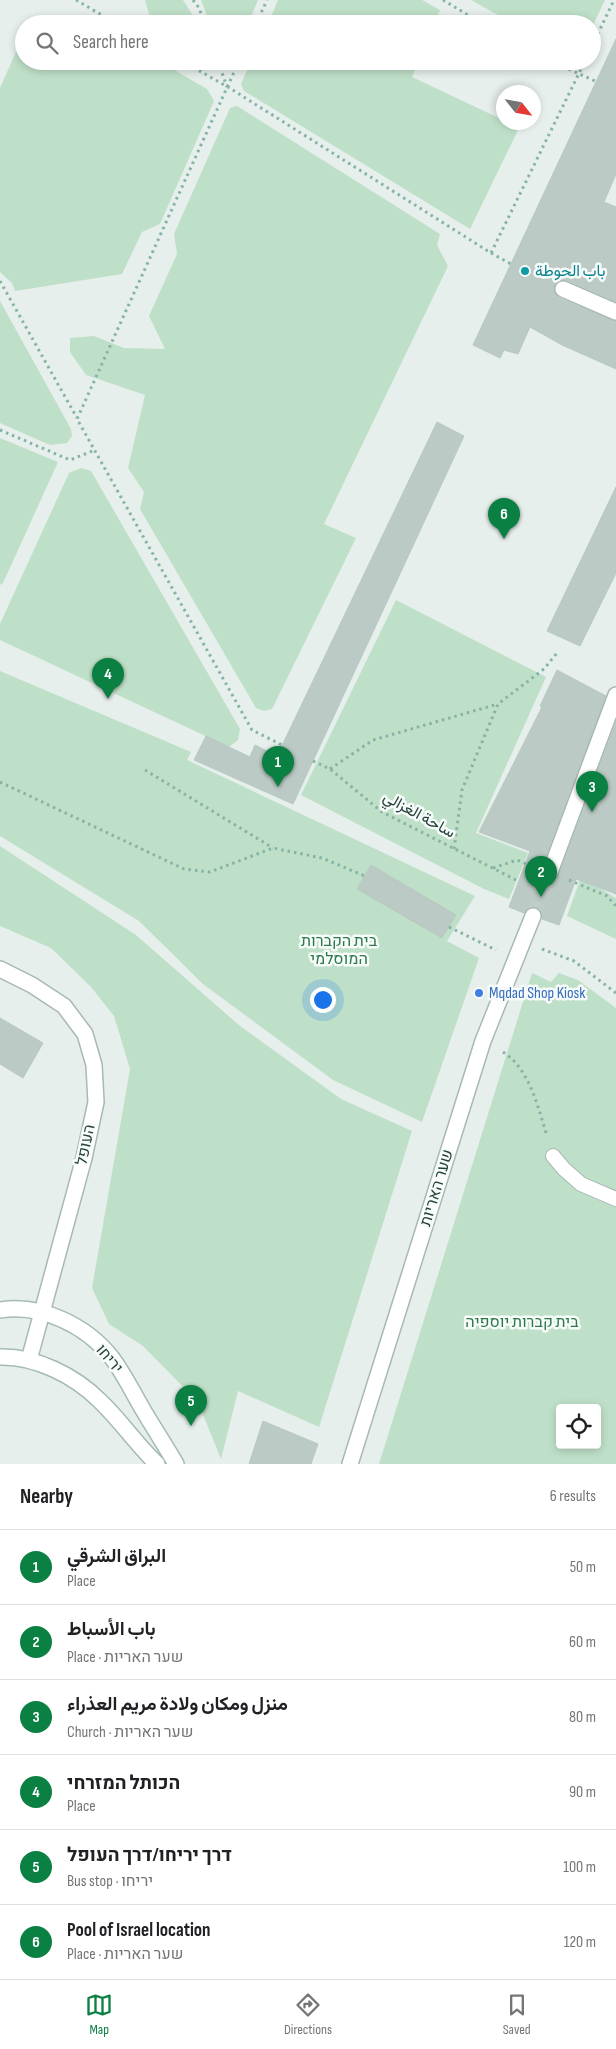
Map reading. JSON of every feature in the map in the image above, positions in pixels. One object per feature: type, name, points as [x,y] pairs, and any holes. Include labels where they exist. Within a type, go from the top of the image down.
[{"type":"street","points":[[563,289],[616,312]]},
{"type":"street","points":[[550,872],[616,695]]},
{"type":"street","name":"שער האריות","points":[[350,1464],[483,1041],[533,916]]},
{"type":"street","name":"העופל","points":[[0,969],[32,984],[64,1006],[85,1034],[94,1065],[96,1102],[84,1158],[29,1360]]},
{"type":"street","name":"יריחו","points":[[0,1310],[24,1309],[42,1312],[80,1329],[98,1344],[112,1358],[176,1464]]},
{"type":"street","points":[[0,1357],[29,1360],[80,1384],[93,1394],[119,1421],[141,1449],[157,1464]]},
{"type":"lane","points":[[553,1156],[581,1184],[616,1199]]},
{"type":"path","points":[[76,0],[102,15]]},
{"type":"path","points":[[193,0],[201,15]]},
{"type":"path","points":[[260,15],[267,0]]},
{"type":"path","points":[[443,0],[468,15]]},
{"type":"path","points":[[601,27],[614,0]]},
{"type":"path","points":[[198,70],[511,264]]},
{"type":"path","points":[[221,70],[228,87]]},
{"type":"path","points":[[77,419],[235,70]]},
{"type":"path","points":[[569,70],[596,82]]},
{"type":"path","points":[[491,253],[581,70]]},
{"type":"path","points":[[0,281],[252,730],[282,745]]},
{"type":"path","points":[[0,430],[70,460],[95,450]]},
{"type":"path","points":[[330,770],[373,740],[498,704],[544,669],[557,653]]},
{"type":"path","points":[[454,849],[462,790],[498,704]]},
{"type":"path","name":"ساحة الغزالي","points":[[313,761],[330,770],[382,812],[518,881]]},
{"type":"path","points":[[145,770],[273,848],[322,858],[365,876]]},
{"type":"path","points":[[0,782],[184,869],[210,872],[273,848]]},
{"type":"path","points":[[493,868],[517,860],[607,896],[616,906]]},
{"type":"path","points":[[449,927],[515,960]]},
{"type":"path","points":[[523,942],[574,961],[616,994]]},
{"type":"path","points":[[483,1041],[516,1062],[533,1094],[553,1156]]},
{"type":"green space","points":[[145,0],[183,0],[193,15],[149,15]]},
{"type":"green space","points":[[201,0],[258,0],[252,15],[207,15]]},
{"type":"green space","points":[[278,0],[422,0],[440,10],[438,15],[272,15]]},
{"type":"green space","points":[[471,0],[605,0],[598,15],[498,15]]},
{"type":"green space","points":[[15,54],[15,70],[174,70],[207,89],[214,101],[160,224],[142,232],[122,274],[15,291],[12,283],[0,272],[0,88]]},
{"type":"green space","points":[[247,70],[415,70],[412,77],[496,117],[496,130],[518,130],[470,229],[244,91],[241,84]]},
{"type":"green space","points":[[237,106],[440,234],[437,245],[448,266],[324,524],[356,538],[272,709],[264,711],[256,708],[140,509],[144,492],[128,468],[145,395],[86,375],[70,352],[70,338],[94,336],[124,348],[165,349],[149,316],[177,254],[174,234],[230,108]]},
{"type":"green space","points":[[0,301],[71,429],[72,436],[67,443],[50,445],[0,423]]},
{"type":"green space","points":[[0,438],[58,462],[3,583],[0,585]]},
{"type":"green space","points":[[81,468],[91,471],[240,729],[238,740],[229,747],[0,640],[0,624],[69,473]]},
{"type":"green space","points":[[396,600],[546,677],[476,833],[528,853],[509,899],[484,889],[301,795]]},
{"type":"green space","name":"בית הקברות המוסלמי","points":[[0,671],[191,752],[187,760],[475,896],[447,941],[479,958],[422,1122],[333,1080],[203,984],[139,921],[0,836]]},
{"type":"green space","points":[[0,846],[136,935],[240,1026],[341,1099],[412,1131],[319,1427],[238,1391],[221,1459],[198,1402],[143,1346],[109,1324],[92,1288],[130,1069],[114,1016],[91,987],[51,948],[0,926]]},
{"type":"green space","points":[[581,877],[616,898],[616,939],[567,916]]},
{"type":"green space","name":"בית קברות יוספיה","points":[[532,973],[551,982],[559,973],[578,980],[616,1008],[616,1464],[379,1464]]},
{"type":"building","points":[[616,39],[616,174],[604,202],[616,207],[616,302],[566,280],[558,281],[554,290],[559,298],[616,321],[616,369],[562,345],[530,327],[518,354],[504,350],[500,358],[473,345]]},
{"type":"building","points":[[437,422],[464,436],[293,804],[194,760],[206,736],[250,757],[255,745],[277,756]]},
{"type":"building","points":[[616,487],[616,573],[580,646],[547,631]]},
{"type":"building","points":[[557,670],[606,696],[541,869],[541,874],[546,881],[552,881],[559,875],[616,722],[616,894],[576,879],[559,925],[542,919],[541,911],[536,907],[528,908],[524,913],[509,907],[530,851],[479,832],[542,707],[540,706]]},
{"type":"building","points":[[371,865],[456,915],[442,938],[357,889]]},
{"type":"building","points":[[0,1018],[43,1043],[23,1078],[0,1064]]},
{"type":"building","points":[[263,1421],[318,1444],[311,1464],[249,1464]]},
{"type":"tunnel","points":[[533,916],[550,872]]},
{"type":"place","name":"باب الحوطة","points":[[525,271]]},
{"type":"place","name":"Pool of Israel location","points":[[504,539]]},
{"type":"place","name":"הכותל המזרחי","points":[[108,699]]},
{"type":"place","name":"البراق الشرقي","points":[[278,787]]},
{"type":"place","name":"منزل ومكان ولادة مريم العذراء","points":[[592,812]]},
{"type":"place","name":"باب الأسباط","points":[[541,897]]},
{"type":"place","name":"Mqdad Shop Kiosk","points":[[479,993]]},
{"type":"place","name":"דרך יריחו/דרך העופל","points":[[191,1426]]}]
